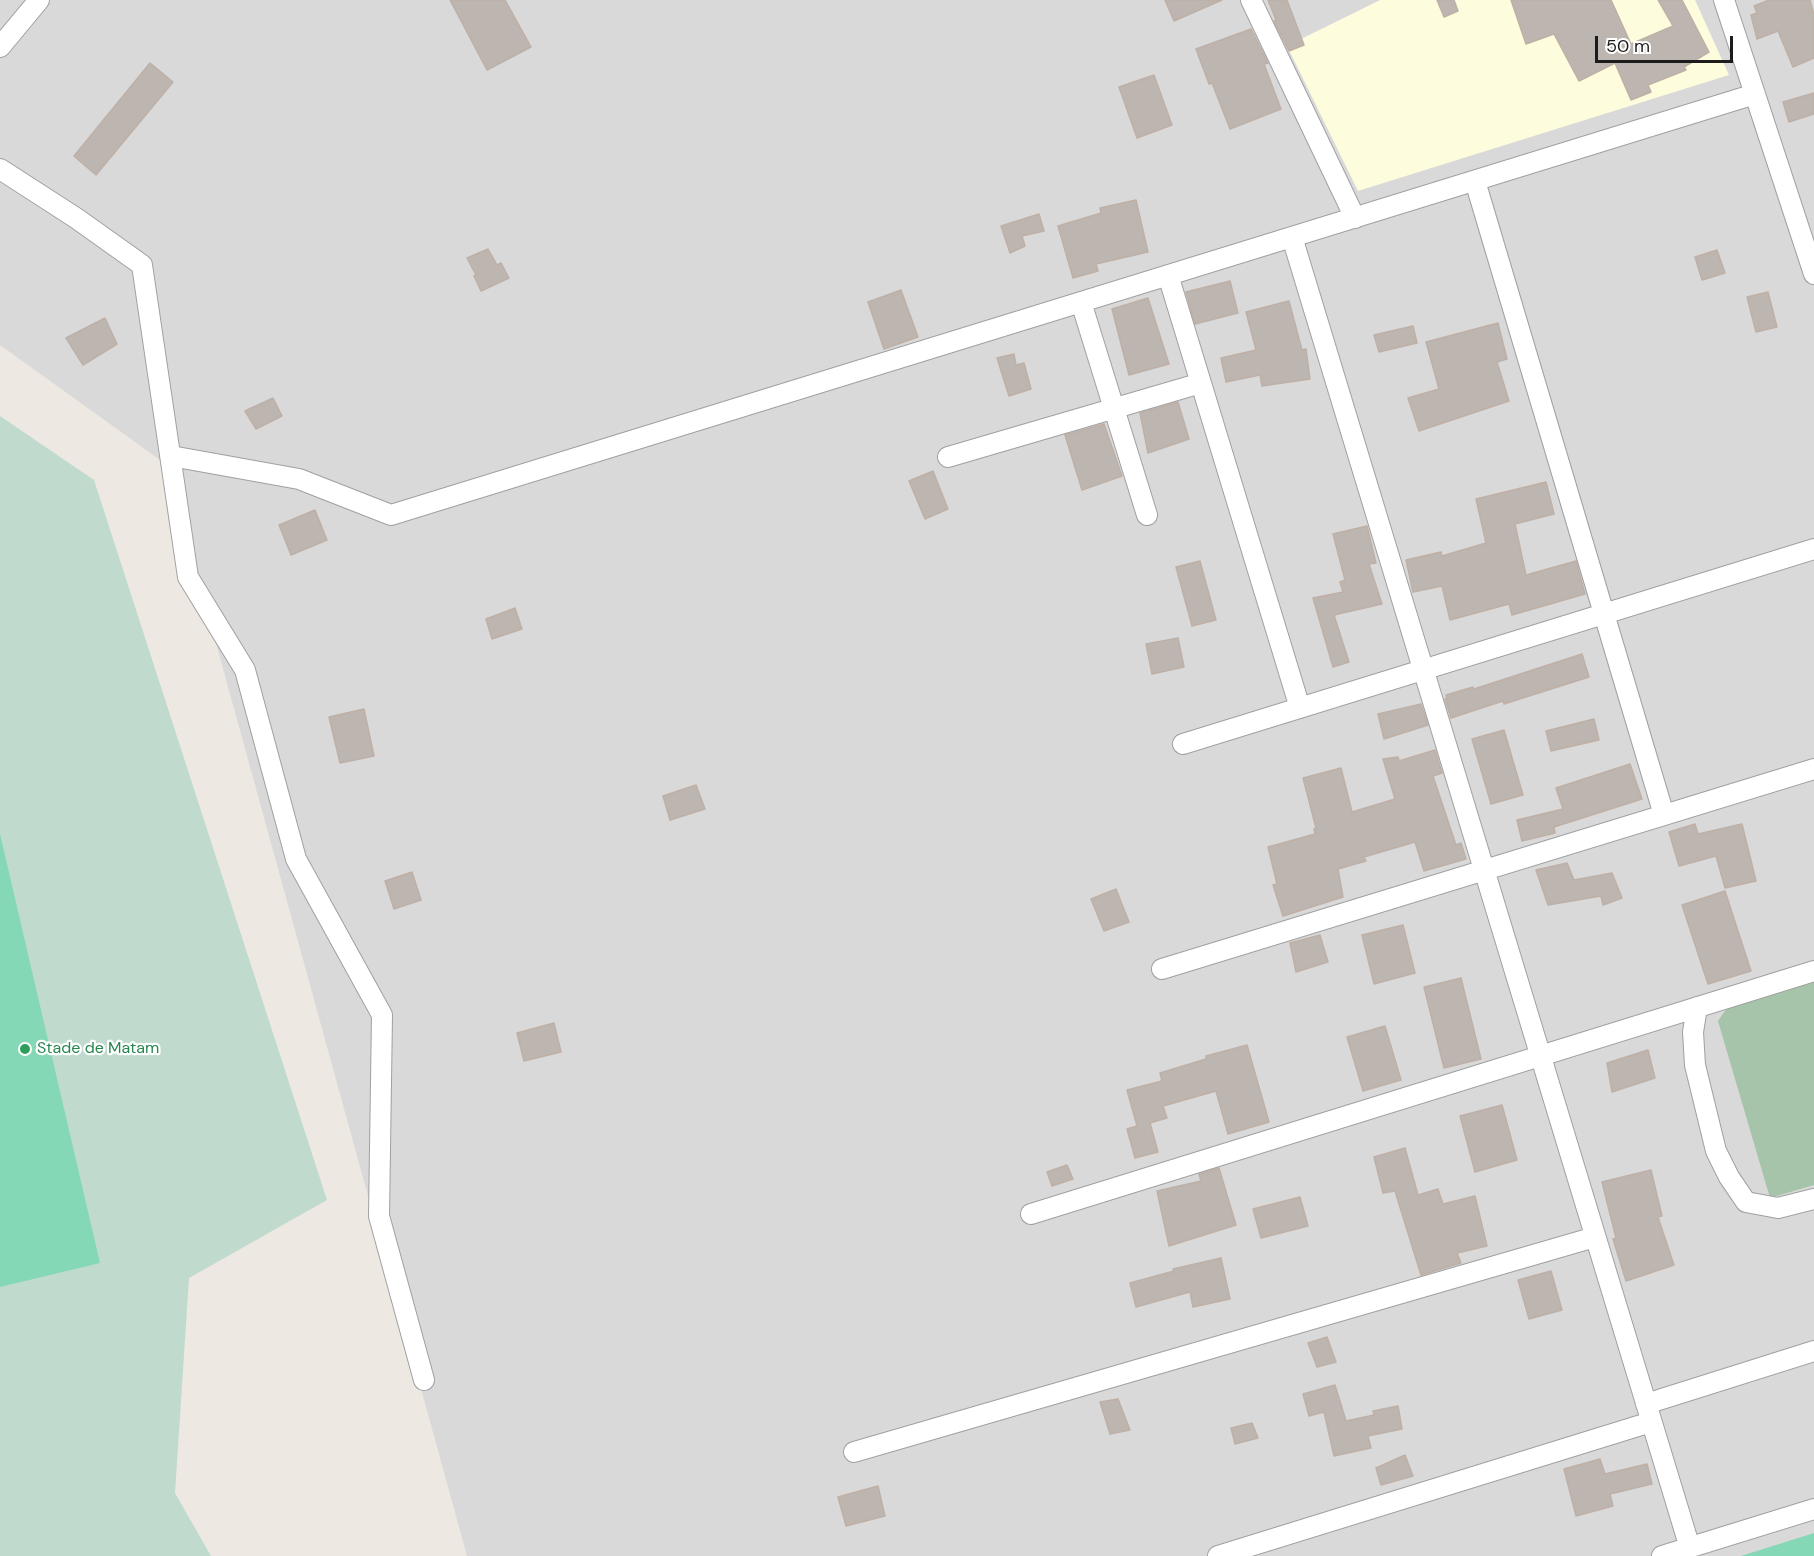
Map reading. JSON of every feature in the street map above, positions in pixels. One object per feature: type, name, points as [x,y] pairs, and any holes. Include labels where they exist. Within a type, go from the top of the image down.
[{"type":"street","points":[[0,47],[39,0]]},
{"type":"street","points":[[1251,0],[1355,218]]},
{"type":"street","points":[[1724,0],[1814,274]]},
{"type":"street","points":[[171,456],[298,479],[391,515],[1755,94]]},
{"type":"street","points":[[0,169],[76,218],[142,265],[188,578],[245,670],[296,859],[382,1015],[379,1216],[424,1380]]},
{"type":"street","points":[[1474,181],[1664,815]]},
{"type":"street","points":[[1292,237],[1690,1548]]},
{"type":"street","points":[[1168,275],[1299,708]]},
{"type":"street","points":[[1081,302],[1147,515]]},
{"type":"street","points":[[948,458],[1201,383]]},
{"type":"street","points":[[1183,744],[1814,549]]},
{"type":"street","points":[[1162,969],[1814,769]]},
{"type":"street","points":[[1031,1214],[1814,971]]},
{"type":"street","points":[[1697,1007],[1693,1032],[1695,1065],[1716,1151],[1729,1178],[1746,1202],[1778,1208],[1814,1198]]},
{"type":"street","points":[[854,1452],[1595,1237]]},
{"type":"street","points":[[1218,1556],[1649,1413],[1814,1351]]},
{"type":"street","points":[[1662,1556],[1814,1509]]},
{"type":"shaded area","points":[[0,0],[1814,0],[1814,1556],[467,1556],[167,465],[0,345]]},
{"type":"shaded area","points":[[1380,0],[1695,0],[1729,75],[1358,191],[1287,46]]},
{"type":"shaded area","points":[[0,416],[94,480],[327,1200],[189,1278],[175,1493],[211,1556],[0,1556]]},
{"type":"shaded area","points":[[1814,981],[1814,1185],[1770,1198],[1718,1021],[1727,1008]]},
{"type":"green space","name":"Stade de Matam","points":[[0,834],[100,1263],[0,1287]]},
{"type":"green space","points":[[1814,1533],[1814,1556],[1741,1556]]},
{"type":"building","points":[[450,0],[505,0],[531,47],[487,70]]},
{"type":"building","points":[[1165,0],[1222,0],[1174,21]]},
{"type":"building","points":[[1268,0],[1287,0],[1304,45],[1289,51],[1274,21],[1276,20]]},
{"type":"building","points":[[1437,0],[1454,0],[1458,11],[1444,17]]},
{"type":"building","points":[[1511,0],[1611,0],[1631,44],[1673,26],[1658,0],[1682,0],[1709,52],[1684,67],[1686,70],[1648,85],[1651,92],[1631,100],[1615,63],[1579,81],[1554,34],[1526,44]]},
{"type":"building","points":[[1769,0],[1810,0],[1814,15],[1814,58],[1793,67],[1778,31],[1757,39],[1751,15],[1757,13],[1754,6]]},
{"type":"building","points":[[1251,29],[1268,63],[1264,64],[1281,109],[1230,129],[1196,49]]},
{"type":"building","points":[[150,63],[173,82],[96,175],[74,156]]},
{"type":"building","points":[[1154,75],[1172,125],[1137,138],[1119,87]]},
{"type":"building","points":[[1814,93],[1814,114],[1789,122],[1783,102]]},
{"type":"building","points":[[1136,200],[1148,252],[1096,264],[1098,271],[1073,278],[1058,226],[1101,213],[1100,208]]},
{"type":"building","points":[[1039,214],[1044,231],[1022,236],[1025,246],[1010,253],[1001,226]]},
{"type":"building","points":[[488,249],[497,265],[501,263],[509,278],[481,291],[467,258]]},
{"type":"building","points":[[1717,250],[1725,273],[1702,280],[1695,257]]},
{"type":"building","points":[[1230,281],[1238,313],[1195,324],[1186,292]]},
{"type":"building","points":[[901,290],[918,337],[884,349],[868,302]]},
{"type":"building","points":[[1768,292],[1777,327],[1756,332],[1747,297]]},
{"type":"building","points":[[1148,298],[1169,364],[1129,375],[1112,309]]},
{"type":"building","points":[[1289,301],[1302,350],[1306,349],[1310,379],[1262,386],[1260,375],[1226,382],[1221,358],[1256,350],[1246,312]]},
{"type":"building","points":[[105,318],[117,344],[83,365],[66,338]]},
{"type":"building","points":[[1498,323],[1507,359],[1497,362],[1509,401],[1419,431],[1408,398],[1439,389],[1426,342]]},
{"type":"building","points":[[1413,326],[1417,343],[1379,352],[1374,335]]},
{"type":"building","points":[[1014,354],[1016,365],[1024,363],[1031,389],[1009,396],[997,358]]},
{"type":"building","points":[[273,398],[282,416],[256,429],[245,411]]},
{"type":"building","points":[[1178,402],[1189,439],[1148,453],[1140,413]]},
{"type":"building","points":[[1104,424],[1122,476],[1082,490],[1065,435]]},
{"type":"building","points":[[933,471],[948,509],[925,519],[909,481]]},
{"type":"building","points":[[1546,482],[1554,514],[1515,524],[1526,575],[1576,561],[1585,594],[1512,615],[1509,604],[1450,620],[1442,586],[1413,592],[1406,560],[1441,552],[1442,556],[1486,543],[1476,499]]},
{"type":"building","points":[[315,510],[327,540],[291,555],[279,525]]},
{"type":"building","points":[[1367,526],[1376,563],[1369,564],[1382,604],[1334,615],[1349,662],[1333,667],[1313,598],[1343,592],[1340,582],[1345,580],[1333,534]]},
{"type":"building","points":[[1200,561],[1216,620],[1192,626],[1176,567]]},
{"type":"building","points":[[515,608],[522,629],[492,639],[486,619]]},
{"type":"building","points":[[1178,638],[1184,667],[1152,674],[1146,644]]},
{"type":"building","points":[[1582,654],[1589,677],[1451,718],[1445,699],[1446,695],[1473,687],[1474,689]]},
{"type":"building","points":[[1421,704],[1428,725],[1384,739],[1378,714]]},
{"type":"building","points":[[364,709],[374,756],[340,763],[329,717]]},
{"type":"building","points":[[1594,719],[1599,740],[1551,751],[1546,731]]},
{"type":"building","points":[[1504,730],[1523,795],[1491,804],[1472,739]]},
{"type":"building","points":[[1435,750],[1442,773],[1433,776],[1456,845],[1461,843],[1466,859],[1424,871],[1415,842],[1364,857],[1366,861],[1338,869],[1343,897],[1283,916],[1273,885],[1277,884],[1268,847],[1315,834],[1314,829],[1316,828],[1303,778],[1341,768],[1352,812],[1395,799],[1383,759],[1398,757],[1399,761]]},
{"type":"building","points":[[1630,764],[1642,799],[1554,827],[1555,833],[1522,841],[1517,820],[1563,809],[1556,788]]},
{"type":"building","points":[[696,785],[705,809],[670,820],[663,796]]},
{"type":"building","points":[[1695,824],[1698,834],[1742,824],[1756,881],[1725,888],[1716,856],[1679,866],[1669,832]]},
{"type":"building","points":[[1567,863],[1574,880],[1612,873],[1622,898],[1603,905],[1601,896],[1548,905],[1536,870]]},
{"type":"building","points":[[412,872],[421,900],[394,909],[385,881]]},
{"type":"building","points":[[1116,889],[1129,922],[1104,931],[1091,899]]},
{"type":"building","points":[[1725,891],[1751,971],[1708,984],[1682,905]]},
{"type":"building","points":[[1403,925],[1415,973],[1374,984],[1362,935]]},
{"type":"building","points":[[1320,935],[1328,962],[1296,972],[1290,943]]},
{"type":"building","points":[[1461,978],[1481,1059],[1444,1068],[1424,987]]},
{"type":"building","points":[[554,1023],[561,1052],[524,1061],[517,1033]]},
{"type":"building","points":[[1385,1026],[1401,1080],[1363,1091],[1347,1037]]},
{"type":"building","points":[[1247,1045],[1269,1122],[1228,1134],[1216,1091],[1163,1106],[1167,1118],[1150,1123],[1158,1152],[1135,1158],[1127,1129],[1137,1126],[1127,1090],[1162,1081],[1160,1073],[1206,1059],[1206,1056]]},
{"type":"building","points":[[1648,1050],[1655,1078],[1612,1092],[1607,1063]]},
{"type":"building","points":[[1502,1105],[1517,1160],[1475,1172],[1460,1116]]},
{"type":"building","points":[[1405,1148],[1418,1195],[1438,1189],[1443,1204],[1475,1196],[1487,1246],[1457,1253],[1461,1263],[1421,1275],[1395,1191],[1383,1193],[1374,1157]]},
{"type":"building","points":[[1067,1165],[1073,1179],[1052,1186],[1047,1172]]},
{"type":"building","points":[[1219,1168],[1236,1225],[1169,1246],[1157,1191],[1201,1181],[1199,1174]]},
{"type":"building","points":[[1651,1170],[1662,1216],[1658,1217],[1674,1265],[1626,1281],[1613,1239],[1616,1238],[1602,1182]]},
{"type":"building","points":[[1300,1197],[1308,1226],[1261,1238],[1253,1209]]},
{"type":"building","points":[[1221,1258],[1230,1299],[1193,1307],[1190,1292],[1136,1307],[1130,1283],[1174,1271],[1173,1269]]},
{"type":"building","points":[[1551,1271],[1562,1310],[1529,1319],[1518,1280]]},
{"type":"building","points":[[1327,1337],[1336,1362],[1317,1367],[1308,1343]]},
{"type":"building","points":[[1335,1385],[1346,1421],[1374,1415],[1373,1411],[1398,1406],[1402,1429],[1368,1436],[1371,1448],[1334,1456],[1324,1412],[1309,1416],[1303,1394]]},
{"type":"building","points":[[1118,1399],[1130,1430],[1110,1434],[1100,1402]]},
{"type":"building","points":[[1252,1423],[1258,1438],[1235,1444],[1231,1428]]},
{"type":"building","points":[[1405,1455],[1413,1476],[1381,1485],[1376,1468]]},
{"type":"building","points":[[1600,1459],[1605,1474],[1647,1464],[1652,1484],[1610,1494],[1613,1506],[1576,1516],[1564,1469]]},
{"type":"building","points":[[878,1486],[885,1516],[846,1526],[838,1497]]},
{"type":"place","name":"Stade de Matam","points":[[25,1049]]}]
